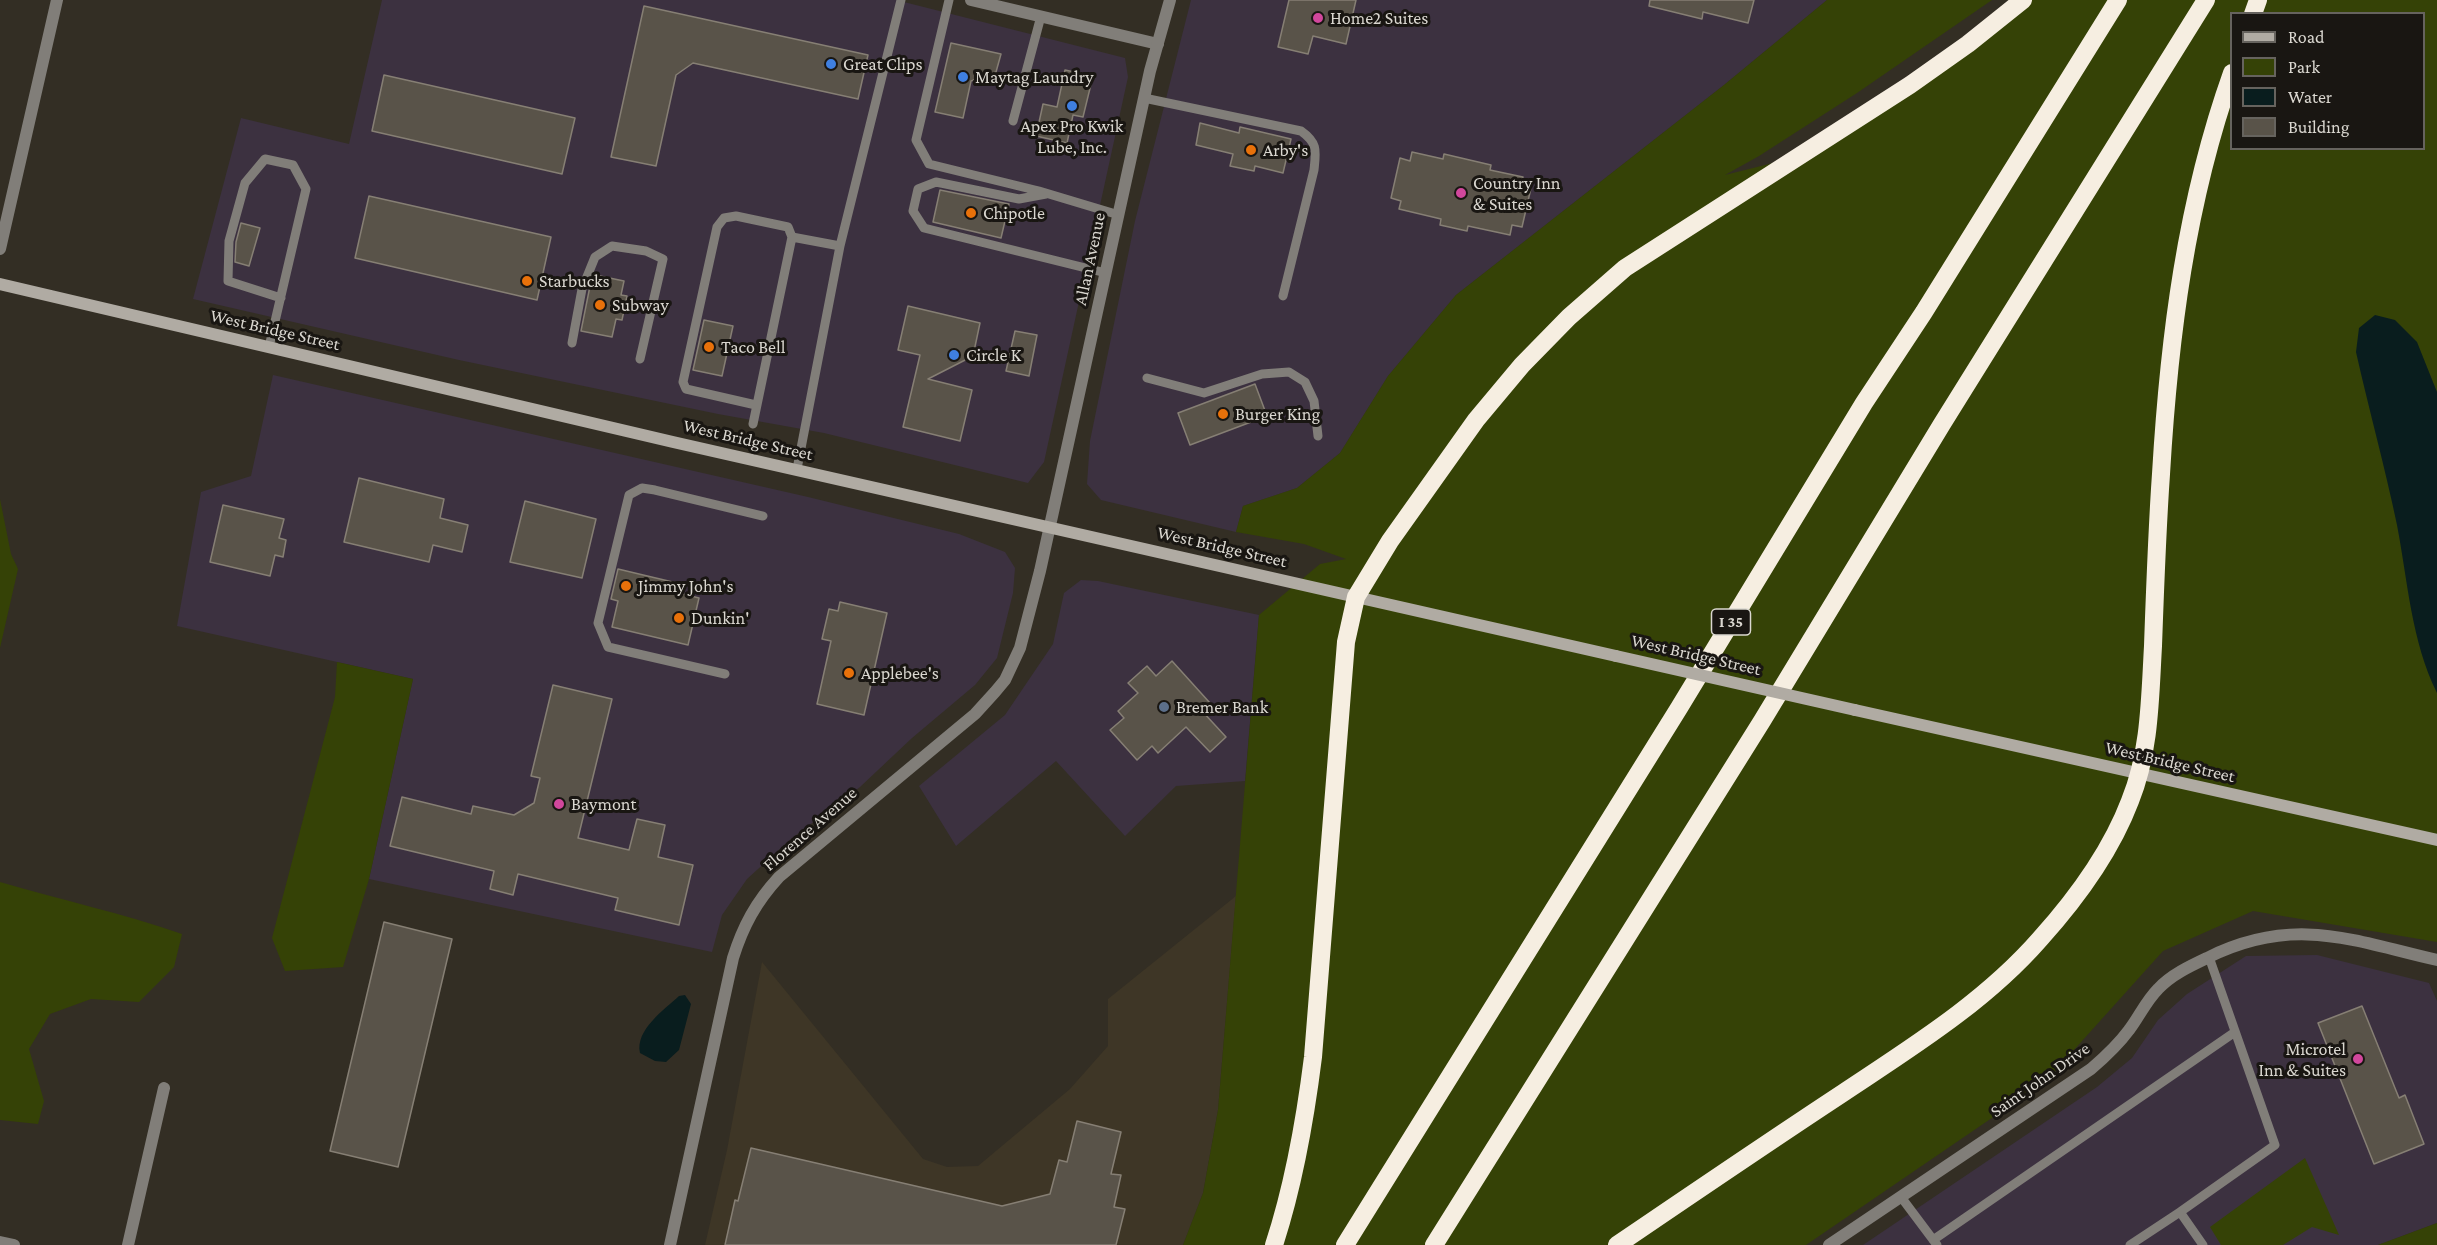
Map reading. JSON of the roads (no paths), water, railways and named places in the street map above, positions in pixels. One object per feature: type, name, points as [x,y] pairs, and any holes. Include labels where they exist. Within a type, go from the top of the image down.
[{"type":"highway","points":[[1274,1245],[1296,1168],[1313,1057],[1346,642],[1356,597],[1390,541],[1476,420],[1522,366],[1569,317],[1625,268],[1910,85],[1968,44],[2023,0]]},
{"type":"highway","name":"I 35","points":[[1345,1245],[1685,698],[1864,403],[1924,312],[2118,0]]},
{"type":"highway","points":[[1434,1245],[1762,721],[1942,424],[2206,0]]},
{"type":"highway","points":[[1617,1245],[1915,1045],[1983,994],[2012,969],[2041,939],[2099,860],[2119,828],[2132,799],[2149,726],[2161,474],[2170,354],[2178,292],[2190,223],[2205,160],[2230,79]]},
{"type":"main road","name":"West Bridge Street","points":[[0,284],[797,470],[2437,840]]},
{"type":"street","points":[[0,249],[57,0]]},
{"type":"street","points":[[971,0],[1158,44]]},
{"type":"street","name":"Allan Avenue","points":[[1050,526],[1144,98],[1170,0]]},
{"type":"street","name":"Florence Avenue","points":[[670,1245],[733,958],[745,922],[766,891],[779,877],[975,714],[1000,686],[1023,638],[1050,526]]},
{"type":"street","name":"Saint John Drive","points":[[1829,1245],[2091,1069],[2114,1049],[2158,988],[2183,970],[2209,957],[2250,940],[2276,934],[2308,933],[2346,939],[2437,960]]},
{"type":"street","points":[[128,1245],[164,1088]]},
{"type":"street","points":[[0,1242],[14,1245]]},
{"type":"lane","points":[[797,470],[840,246],[901,0]]},
{"type":"lane","points":[[949,0],[916,140],[929,164],[1048,193],[1119,214]]},
{"type":"lane","points":[[1013,121],[1041,16]]},
{"type":"lane","points":[[1144,98],[1301,131],[1314,142],[1316,156],[1314,170],[1283,296]]},
{"type":"lane","points":[[269,347],[281,298],[306,189],[293,165],[264,159],[244,183],[229,241],[228,281],[281,298]]},
{"type":"lane","points":[[1048,193],[1019,200],[936,182],[918,189],[913,211],[924,228],[1106,273]]},
{"type":"lane","points":[[753,424],[792,237],[788,227],[736,216],[724,218],[717,227],[683,382],[686,389],[756,405]]},
{"type":"lane","points":[[792,237],[840,246]]},
{"type":"lane","points":[[572,343],[582,289],[595,257],[612,246],[646,251],[663,259],[640,359]]},
{"type":"lane","points":[[1147,378],[1204,393],[1262,374],[1289,372],[1305,382],[1314,401],[1318,436]]},
{"type":"lane","points":[[725,674],[608,646],[598,623],[629,495],[642,488],[763,516]]},
{"type":"lane","points":[[2130,1245],[2275,1145],[2209,957]]},
{"type":"lane","points":[[1901,1197],[1935,1242],[2235,1032]]},
{"type":"lane","points":[[2180,1212],[2203,1245]]},
{"type":"water","points":[[2375,315],[2395,320],[2417,342],[2437,392],[2437,693],[2428,673],[2416,632],[2397,525],[2356,352],[2359,328]]},
{"type":"water","points":[[685,995],[691,1004],[679,1050],[666,1062],[655,1061],[640,1053],[642,1036],[652,1021],[679,996]]},
{"type":"place","name":"Home2 Suites","points":[[1318,18]]},
{"type":"place","name":"Great Clips","points":[[831,64]]},
{"type":"place","name":"Maytag Laundry","points":[[963,77]]},
{"type":"place","name":"Apex Pro Kwik Lube, Inc.","points":[[1072,106]]},
{"type":"place","name":"Arby's","points":[[1251,150]]},
{"type":"place","name":"Country Inn & Suites","points":[[1461,193]]},
{"type":"place","name":"Chipotle","points":[[971,213]]},
{"type":"place","name":"Starbucks","points":[[527,281]]},
{"type":"place","name":"Subway","points":[[600,305]]},
{"type":"place","name":"Taco Bell","points":[[709,347]]},
{"type":"place","name":"Circle K","points":[[954,355]]},
{"type":"place","name":"Burger King","points":[[1223,414]]},
{"type":"place","name":"Jimmy John's","points":[[626,586]]},
{"type":"place","name":"Dunkin'","points":[[679,618]]},
{"type":"place","name":"Applebee's","points":[[849,673]]},
{"type":"place","name":"Bremer Bank","points":[[1164,707]]},
{"type":"place","name":"Baymont","points":[[559,804]]},
{"type":"place","name":"Microtel Inn & Suites","points":[[2358,1059]]}]
